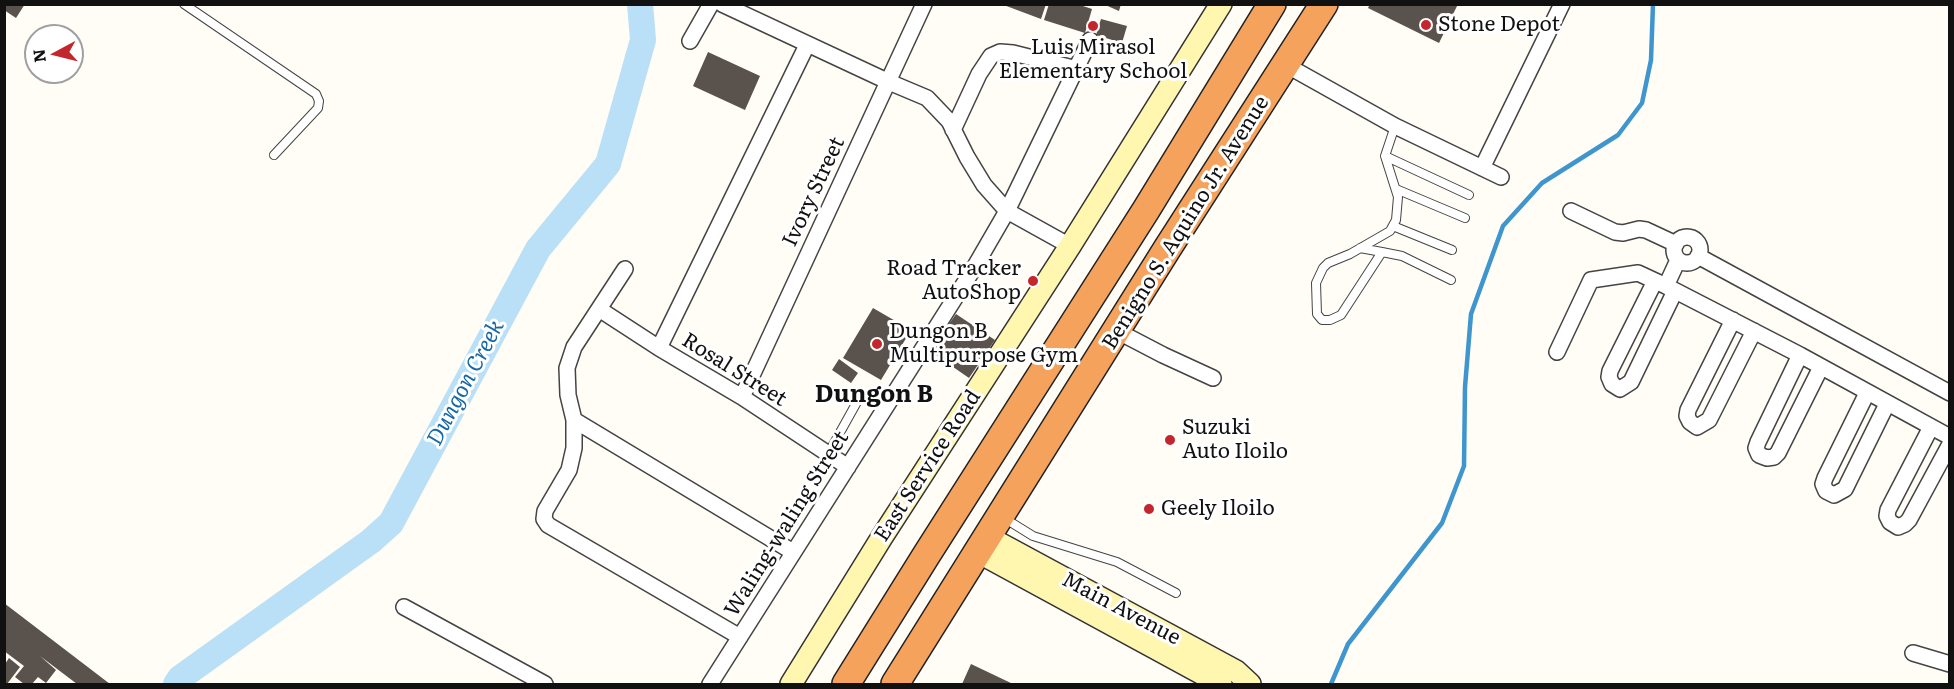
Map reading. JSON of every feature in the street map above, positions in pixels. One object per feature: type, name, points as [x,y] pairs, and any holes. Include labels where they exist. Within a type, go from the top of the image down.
[{"type":"highway","name":"Benigno S. Aquino Jr. Avenue","points":[[846,684],[1136,225],[1272,4]]},
{"type":"highway","name":"Benigno S. Aquino Jr. Avenue","points":[[897,682],[1167,249],[1324,4]]},
{"type":"highway","points":[[1136,225],[1167,249]]},
{"type":"highway","points":[[864,656],[897,682]]},
{"type":"street","points":[[690,40],[711,4]]},
{"type":"street","points":[[722,4],[807,45],[927,98],[949,121],[984,185],[1007,211],[1070,246]]},
{"type":"street","name":"Ivory Street","points":[[742,398],[924,4]]},
{"type":"street","name":"East Service Road","points":[[790,684],[1070,246],[1221,4]]},
{"type":"street","points":[[1482,168],[1562,4]]},
{"type":"street","name":"Waling-waling Street","points":[[710,684],[974,268],[1007,211],[1090,40]]},
{"type":"street","points":[[659,348],[807,45]]},
{"type":"street","points":[[953,130],[979,74],[991,56],[999,52],[1013,53],[1077,69]]},
{"type":"street","points":[[1286,65],[1395,126],[1501,177]]},
{"type":"street","points":[[1571,211],[1615,232],[1646,230],[1676,244]]},
{"type":"street","points":[[1684,237],[1696,241],[1699,248],[1698,256],[1690,262],[1678,260],[1674,248],[1678,240],[1684,237]]},
{"type":"street","points":[[1698,256],[1950,393]]},
{"type":"street","points":[[1665,286],[1631,382],[1620,389],[1612,384],[1609,377],[1610,371],[1665,286],[1678,260]]},
{"type":"street","points":[[625,269],[574,347],[567,368],[568,394],[574,420],[574,448],[569,470],[544,511],[544,519],[548,525],[740,637]]},
{"type":"street","points":[[1557,352],[1591,280],[1638,273],[1800,355],[1950,437]]},
{"type":"street","name":"Rosal Street","points":[[599,309],[848,467]]},
{"type":"street","points":[[1733,320],[1688,410],[1687,416],[1690,422],[1697,427],[1709,420],[1754,331]]},
{"type":"street","points":[[1117,331],[1213,378]]},
{"type":"street","points":[[1800,355],[1758,442],[1756,448],[1759,455],[1767,458],[1774,457],[1778,453],[1821,367]]},
{"type":"street","points":[[1867,393],[1825,478],[1823,484],[1826,491],[1834,495],[1845,489],[1887,404]]},
{"type":"street","points":[[574,420],[793,552]]},
{"type":"street","points":[[1930,427],[1888,510],[1887,516],[1890,522],[1898,527],[1909,520],[1950,444]]},
{"type":"street","name":"Main Avenue","points":[[989,535],[1221,684]]},
{"type":"street","name":"Main Avenue","points":[[989,535],[1236,671],[1250,684]]},
{"type":"street","points":[[404,606],[545,684]]},
{"type":"street","points":[[1913,653],[1950,664]]},
{"type":"lane","points":[[184,4],[316,94],[320,101],[318,108],[274,155]]},
{"type":"lane","points":[[1382,252],[1341,315],[1330,320],[1322,320],[1317,314],[1316,283],[1323,268],[1328,263],[1390,231],[1394,226],[1398,202],[1385,156],[1395,126]]},
{"type":"lane","points":[[1385,156],[1469,195]]},
{"type":"lane","points":[[1396,189],[1465,218]]},
{"type":"lane","points":[[1394,226],[1452,250]]},
{"type":"lane","points":[[1360,248],[1402,256],[1451,280]]},
{"type":"lane","points":[[828,454],[862,393]]},
{"type":"lane","points":[[989,535],[1033,536],[1117,562],[1176,593]]},
{"type":"building","points":[[4,4],[25,4],[16,18],[4,10]]},
{"type":"building","points":[[1001,4],[1046,4],[1041,19]]},
{"type":"building","points":[[1049,4],[1077,4],[1092,9],[1085,33],[1044,20]]},
{"type":"building","points":[[1103,4],[1121,4],[1119,11]]},
{"type":"building","name":"Stone Depot","points":[[1370,4],[1458,4],[1439,43],[1368,8]]},
{"type":"building","points":[[1101,19],[1127,26],[1122,43],[1096,35]]},
{"type":"building","points":[[708,52],[760,76],[745,110],[693,86]]},
{"type":"building","name":"Dungon B Multipurpose Gym","points":[[873,308],[911,330],[881,380],[843,358]]},
{"type":"building","points":[[956,314],[995,340],[969,378],[930,351]]},
{"type":"building","points":[[839,359],[858,373],[851,383],[832,370]]},
{"type":"building","points":[[4,603],[110,684],[77,684],[40,656],[56,670],[46,683],[38,677],[32,684],[24,684],[15,677],[24,666],[4,651]]},
{"type":"building","points":[[9,658],[20,667],[5,684],[5,664]]},
{"type":"building","points":[[971,664],[1013,684],[962,684]]},
{"type":"waterway","name":"Dungon Creek","points":[[176,684],[180,678],[371,541],[391,523],[538,249],[608,164],[643,40],[640,4]]},
{"type":"waterway","points":[[1331,684],[1348,644],[1442,523],[1464,466],[1465,387],[1471,314],[1503,226],[1542,183],[1618,135],[1642,103],[1651,60],[1653,4]]},
{"type":"place","name":"Stone Depot","points":[[1426,25]]},
{"type":"place","name":"Luis Mirasol Elementary School","points":[[1093,26]]},
{"type":"place","name":"Road Tracker AutoShop","points":[[1033,281]]},
{"type":"place","name":"Dungon B Multipurpose Gym","points":[[877,344]]},
{"type":"place","name":"Suzuki Auto Iloilo","points":[[1170,440]]},
{"type":"place","name":"Geely Iloilo","points":[[1149,509]]},
{"type":"district","name":"Dungon B","points":[[874,395]]}]
